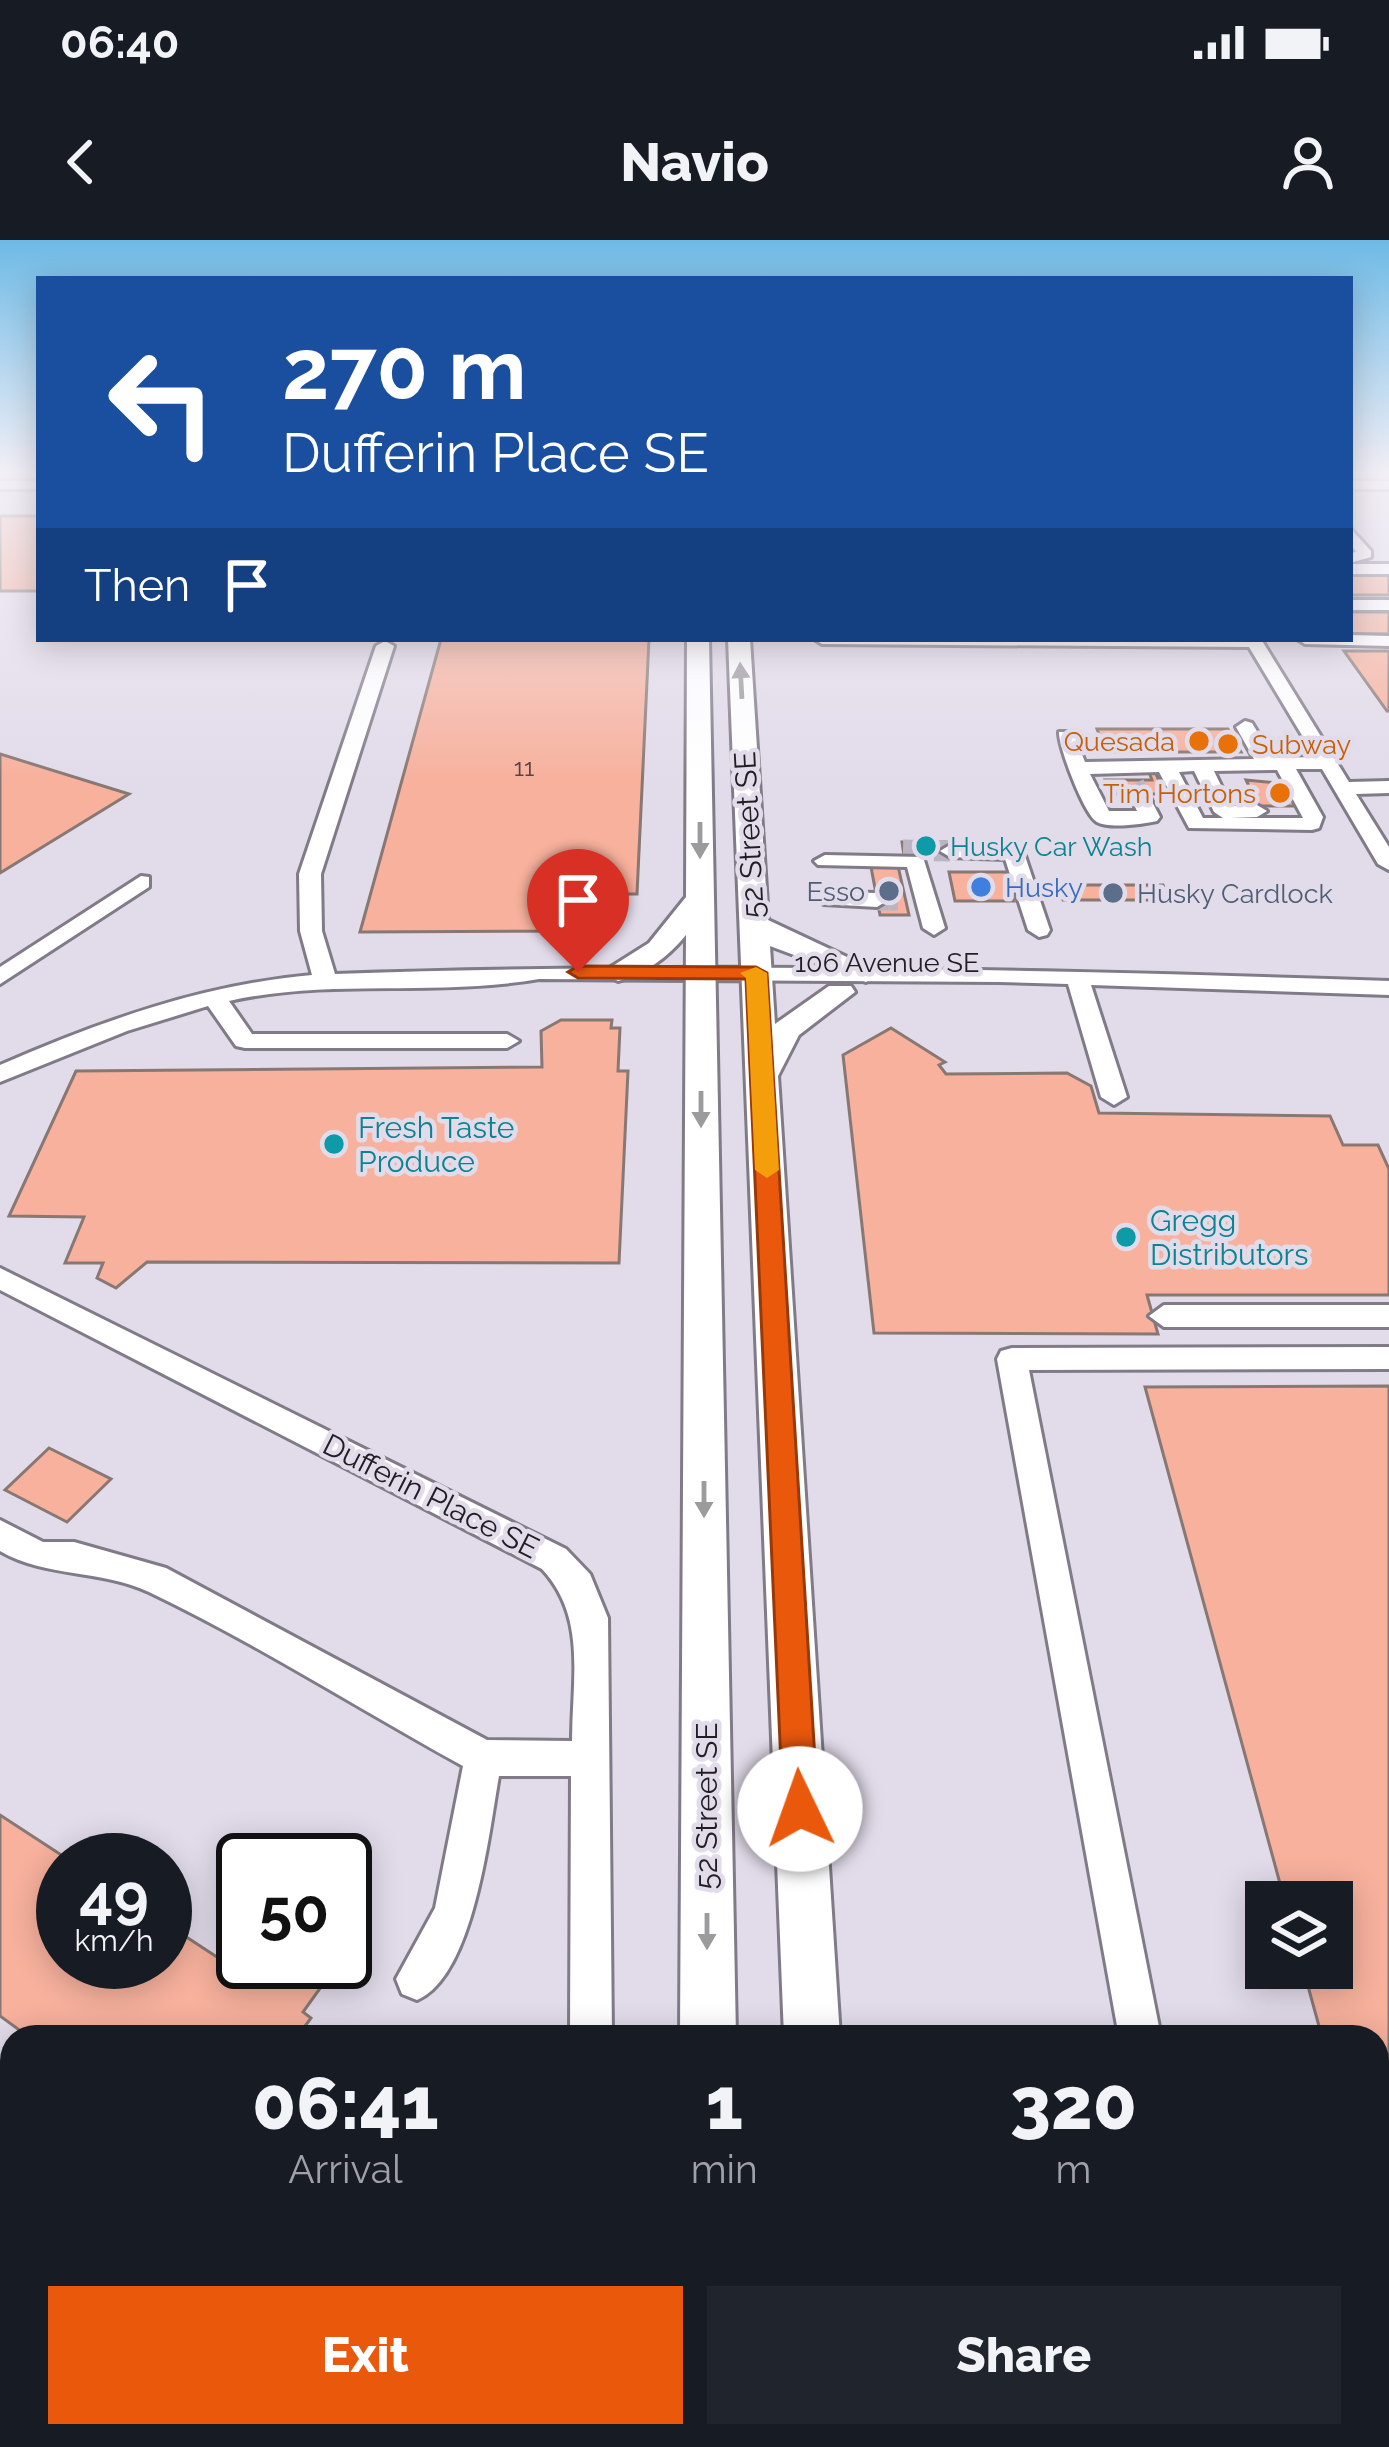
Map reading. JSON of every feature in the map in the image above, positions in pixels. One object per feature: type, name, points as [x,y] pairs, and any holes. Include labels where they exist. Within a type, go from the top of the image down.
[{"type":"main road","name":"52 Street SE","points":[[698,642],[708,2025]]},
{"type":"main road","name":"52 Street SE","points":[[739,642],[811,2025]]},
{"type":"main road","points":[[618,972],[659,949],[700,898]]},
{"type":"main road","points":[[754,923],[853,983],[786,1030],[762,1078]]},
{"type":"street","points":[[1353,605],[1389,605]]},
{"type":"street","points":[[1353,640],[1389,641]]},
{"type":"street","points":[[1255,642],[1389,864]]},
{"type":"street","points":[[325,981],[311,931],[310,874],[385,646]]},
{"type":"street","points":[[1166,766],[1196,824],[1312,824],[1275,764],[1244,728]]},
{"type":"street","points":[[1066,736],[1102,818],[1150,817],[1133,782]]},
{"type":"street","points":[[1078,767],[1133,782],[1166,766],[1328,764]]},
{"type":"street","points":[[1202,766],[1225,812],[1279,810]]},
{"type":"street","points":[[1342,788],[1389,787]]},
{"type":"street","points":[[950,851],[1016,856],[1039,930]]},
{"type":"street","points":[[875,891],[830,873],[912,879],[986,852]]},
{"type":"street","points":[[912,879],[934,928]]},
{"type":"street","points":[[0,977],[141,882]]},
{"type":"street","points":[[0,1074],[124,1020],[213,996],[325,981],[500,980],[539,972],[618,972],[701,983]]},
{"type":"street","points":[[500,980],[539,991],[701,983]]},
{"type":"street","points":[[1076,980],[1114,1097]]},
{"type":"street","name":"106 Avenue SE","points":[[701,983],[853,983],[990,991],[1076,980],[1389,988]]},
{"type":"street","points":[[213,996],[245,1041],[507,1041]]},
{"type":"street","name":"Dufferin Place SE","points":[[0,1278],[554,1559],[578,1585],[590,1618],[591,2025]]},
{"type":"street","points":[[1164,1316],[1389,1316]]},
{"type":"street","points":[[1138,2025],[1012,1359],[1389,1358]]},
{"type":"street","points":[[0,1534],[38,1556],[74,1556],[154,1578],[483,1758],[590,1759]]},
{"type":"street","points":[[417,1979],[454,1914],[483,1758]]},
{"type":"building","points":[[0,575],[36,575],[36,591],[0,591]]},
{"type":"building","points":[[1353,575],[1389,575],[1389,595],[1353,595]]},
{"type":"building","points":[[1353,612],[1389,612],[1389,634],[1353,634]]},
{"type":"building","points":[[440,642],[649,642],[637,894],[599,894],[596,931],[360,932]]},
{"type":"building","points":[[1344,651],[1389,651],[1389,711],[1387,711]]},
{"type":"building","points":[[1097,729],[1228,729],[1241,752],[1106,752]]},
{"type":"building","points":[[0,754],[129,794],[0,873]]},
{"type":"building","points":[[1149,772],[1155,772],[1165,794],[1110,794],[1105,780],[1152,780]]},
{"type":"building","points":[[1246,780],[1287,784],[1299,806],[1259,806]]},
{"type":"building","name":"Husky Car Wash","points":[[902,842],[948,842],[951,856],[904,855]]},
{"type":"building","name":"Esso","points":[[898,866],[909,915],[880,915],[871,867]]},
{"type":"building","name":"Husky","points":[[949,872],[1006,872],[1014,901],[955,901]]},
{"type":"building","name":"Husky Cardlock","points":[[1058,885],[1163,885],[1169,900],[1063,900]]},
{"type":"building","name":"Fresh Taste Produce","points":[[561,1020],[612,1020],[611,1028],[620,1028],[618,1071],[628,1071],[619,1263],[147,1262],[116,1288],[97,1278],[103,1263],[65,1263],[84,1217],[9,1216],[76,1071],[542,1067],[541,1031]]},
{"type":"building","name":"Gregg Distributors","points":[[891,1028],[945,1062],[939,1065],[946,1074],[1067,1073],[1091,1086],[1099,1113],[1330,1116],[1343,1145],[1378,1145],[1389,1169],[1389,1295],[1147,1295],[1158,1334],[874,1333],[843,1055]]},
{"type":"building","points":[[1389,1386],[1389,2025],[1319,2025],[1309,1989],[1353,1989],[1353,1881],[1279,1881],[1145,1387]]},
{"type":"building","points":[[49,1448],[111,1479],[67,1522],[5,1490]]},
{"type":"building","points":[[0,1815],[36,1838],[36,1989],[192,1989],[192,1941],[216,1956],[216,1989],[320,1989],[303,2012],[311,2018],[306,2025],[12,2025],[0,2016]]},
{"type":"tunnel","points":[[1134,784],[1140,796]]},
{"type":"tunnel","points":[[903,850],[950,851]]},
{"type":"tunnel","points":[[877,900],[906,900]]},
{"type":"slow traffic","points":[[751,973],[756,973],[767,1170]]},
{"type":"place","name":"Quesada","points":[[1199,741]]},
{"type":"place","name":"Subway","points":[[1228,744]]},
{"type":"place","name":"Tim Hortons","points":[[1280,793]]},
{"type":"place","name":"Husky Car Wash","points":[[926,846]]},
{"type":"place","name":"Husky","points":[[981,887]]},
{"type":"place","name":"Esso","points":[[889,891]]},
{"type":"place","name":"Husky Cardlock","points":[[1113,893]]},
{"type":"place","name":"Fresh Taste Produce","points":[[334,1144]]},
{"type":"place","name":"Gregg Distributors","points":[[1126,1237]]},
{"type":"route","points":[[578,972],[756,973],[800,1809]]}]
